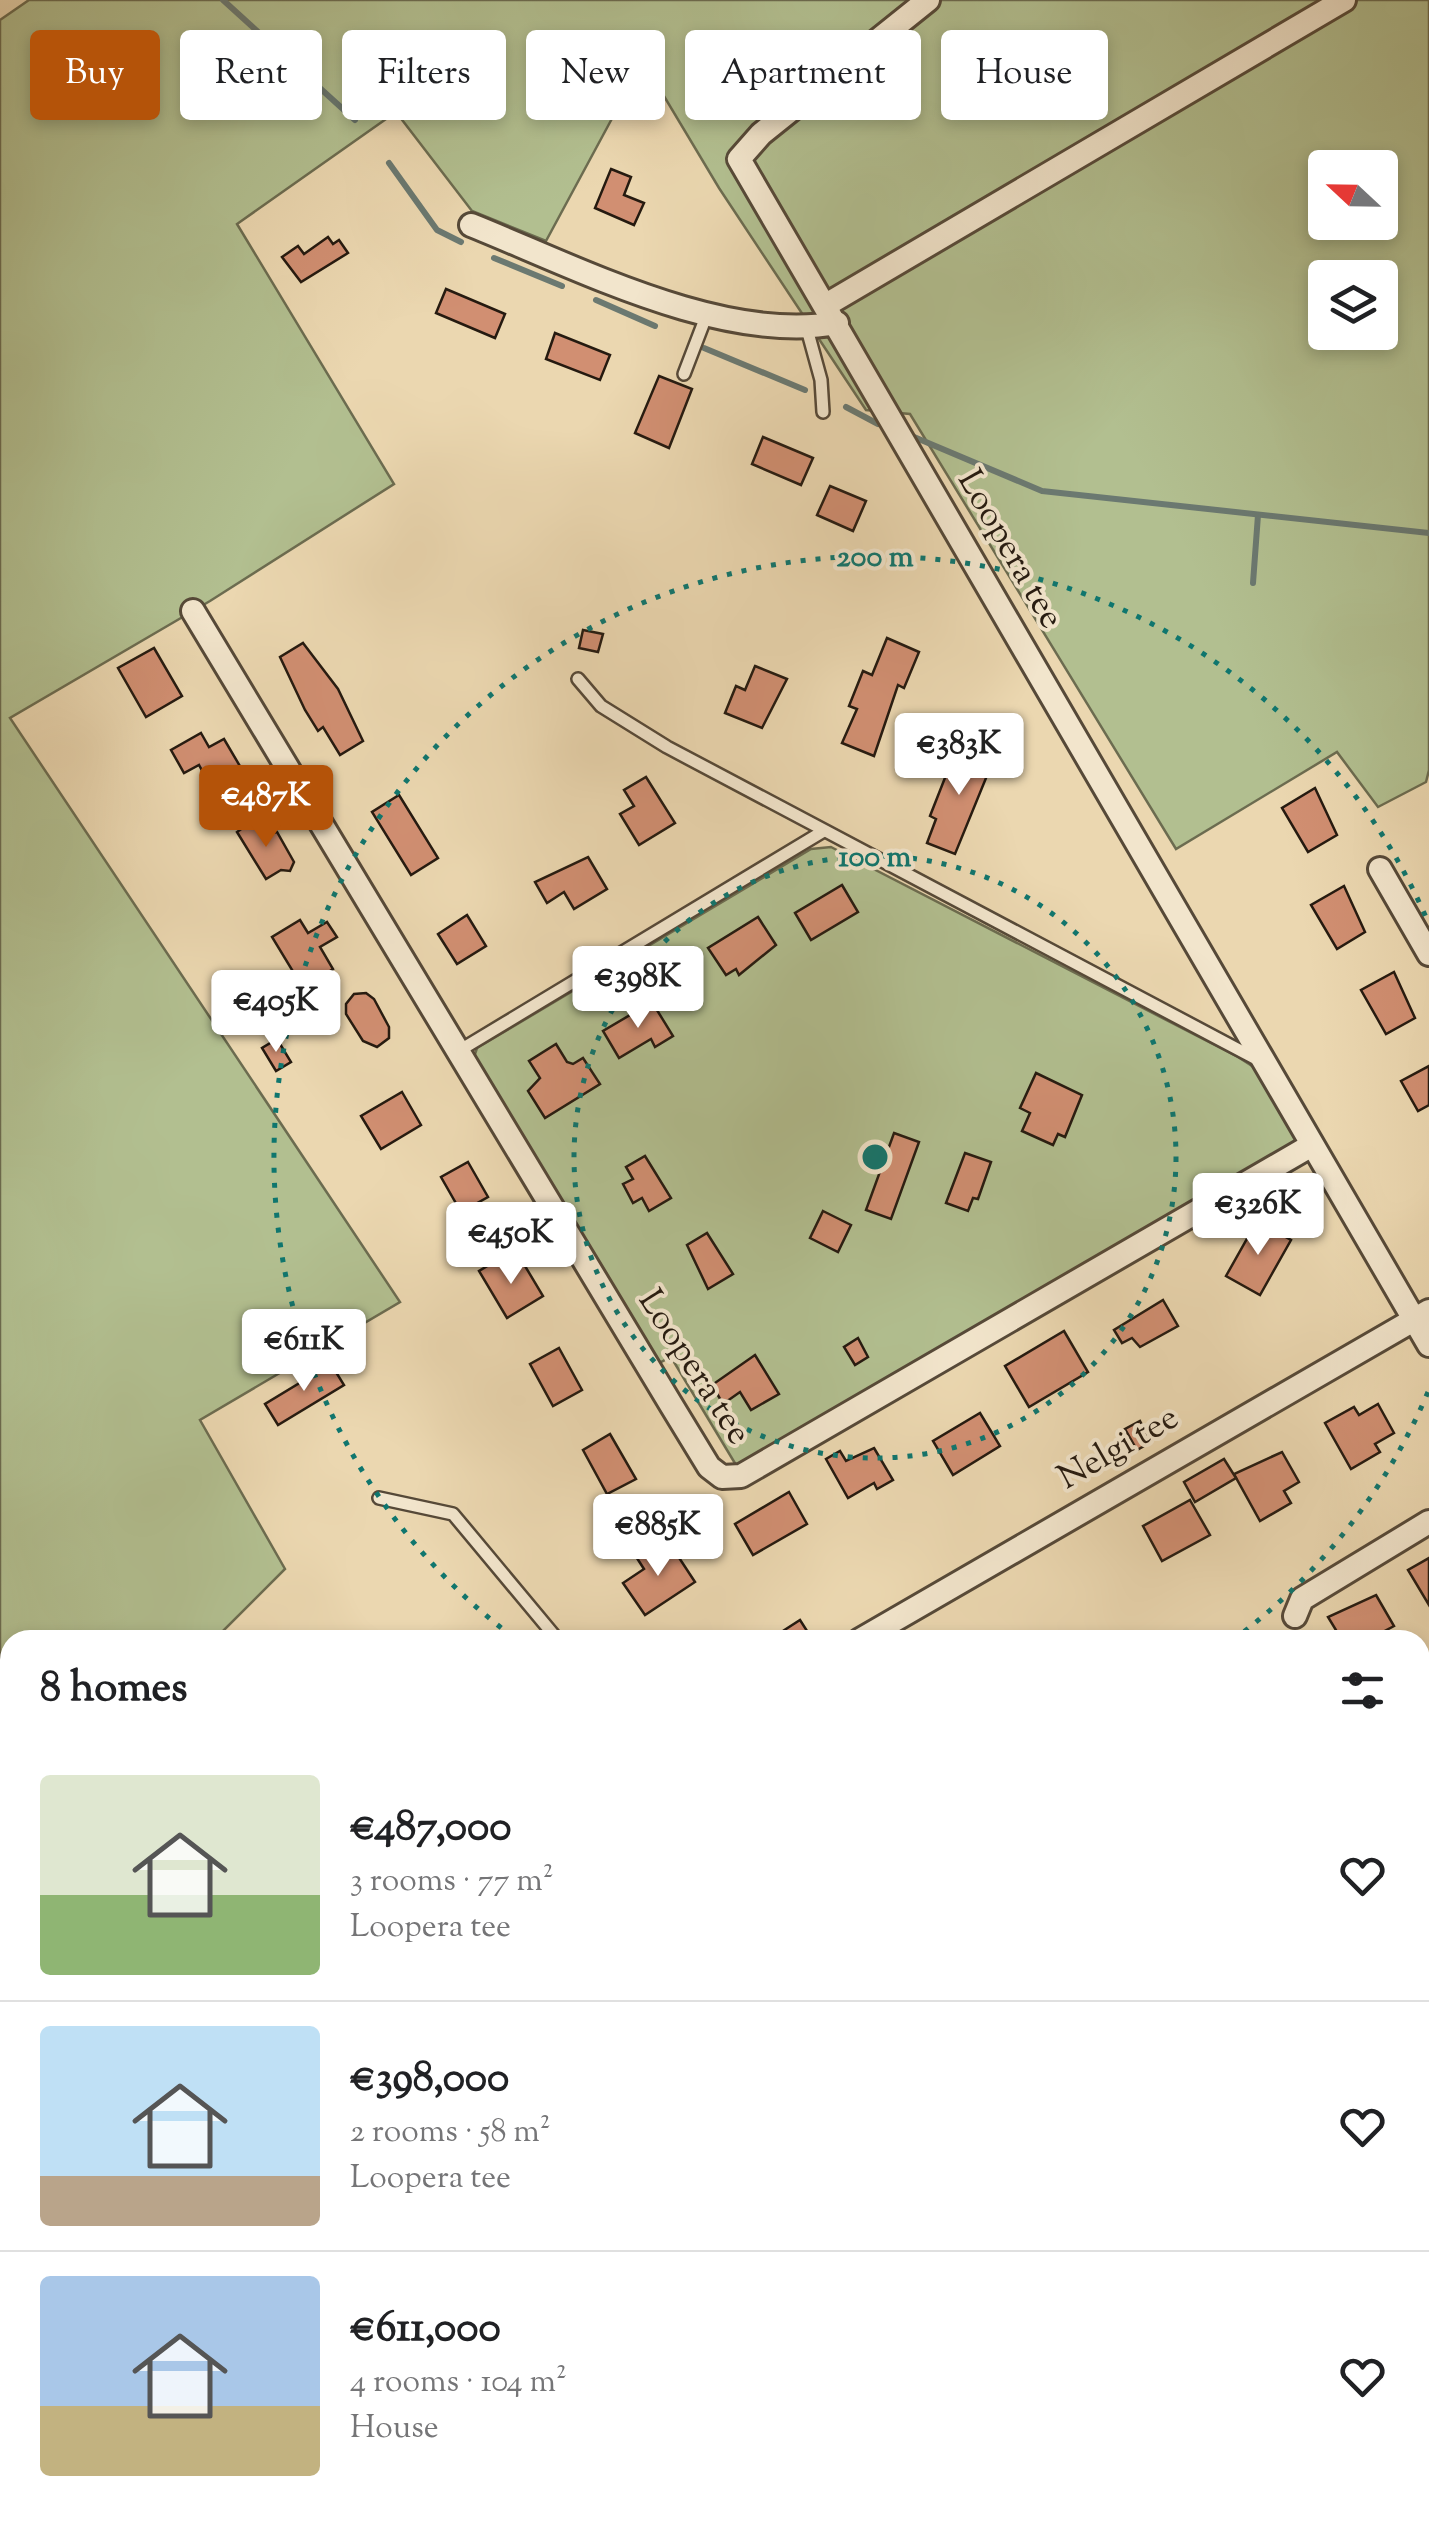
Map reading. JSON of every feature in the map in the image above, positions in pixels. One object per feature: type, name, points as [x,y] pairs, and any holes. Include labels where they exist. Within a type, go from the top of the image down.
[{"type":"street","name":"Loopera tee","points":[[928,0],[761,134],[739,159],[1312,1145],[1422,1315],[1429,1345]]},
{"type":"street","points":[[471,225],[707,314],[807,328],[1344,0]]},
{"type":"street","name":"Loopera tee","points":[[193,611],[710,1467],[722,1478],[741,1476],[1312,1145]]},
{"type":"street","points":[[1380,868],[1429,954]]},
{"type":"street","name":"Nelgi tee","points":[[877,1630],[1422,1315]]},
{"type":"street","points":[[1295,1616],[1302,1598],[1429,1522]]},
{"type":"lane","points":[[684,374],[707,314]]},
{"type":"lane","points":[[807,328],[822,380],[823,412]]},
{"type":"lane","points":[[578,679],[601,706],[822,832],[1269,1066]]},
{"type":"lane","points":[[457,1052],[822,832]]},
{"type":"lane","points":[[379,1498],[453,1514],[550,1630]]},
{"type":"green space","points":[[29,0],[1429,0],[1426,782],[1378,807],[1337,752],[1176,849],[910,414],[866,410],[719,188],[665,98],[665,30],[526,30],[526,120],[611,120],[546,241],[472,211],[402,120],[506,120],[506,30],[342,30],[342,120],[385,120],[237,224],[394,484],[210,601],[10,718],[400,1302],[200,1420],[285,1569],[224,1630],[0,1630],[0,20]]},
{"type":"green space","points":[[831,847],[1238,1057],[1266,1075],[1297,1139],[1294,1146],[736,1465],[671,1357],[657,1364],[474,1057],[477,1048],[811,849]]},
{"type":"building","points":[[611,169],[631,177],[624,195],[644,203],[634,225],[595,208]]},
{"type":"building","points":[[328,237],[333,244],[339,240],[348,253],[301,282],[282,257],[298,246],[304,254]]},
{"type":"building","points":[[446,289],[505,314],[495,338],[436,313]]},
{"type":"building","points":[[555,333],[610,355],[600,380],[546,359]]},
{"type":"building","points":[[659,376],[692,389],[669,448],[635,433]]},
{"type":"building","points":[[763,437],[813,458],[801,485],[752,464]]},
{"type":"building","points":[[830,486],[866,501],[853,531],[817,515]]},
{"type":"building","points":[[583,630],[603,634],[598,652],[579,648]]},
{"type":"building","points":[[887,638],[919,652],[904,688],[898,685],[874,756],[842,743],[857,709],[849,706],[863,671],[872,675]]},
{"type":"building","points":[[303,643],[338,689],[363,741],[340,755],[323,727],[318,731],[305,710],[280,657]]},
{"type":"building","points":[[154,648],[182,696],[146,717],[118,668]]},
{"type":"building","points":[[755,666],[787,679],[762,728],[725,713],[736,686],[745,690]]},
{"type":"building","points":[[201,733],[209,747],[224,739],[244,773],[213,791],[199,765],[184,773],[171,750]]},
{"type":"building","points":[[966,744],[995,756],[955,854],[927,843],[936,819],[930,816],[950,765],[956,767]]},
{"type":"building","points":[[646,777],[675,823],[639,845],[620,814],[634,806],[624,790]]},
{"type":"building","points":[[1315,788],[1337,835],[1308,852],[1282,808]]},
{"type":"building","points":[[399,795],[438,858],[411,875],[372,812]]},
{"type":"building","points":[[254,820],[264,835],[277,832],[294,862],[290,871],[281,870],[266,879],[237,832]]},
{"type":"building","points":[[588,857],[607,889],[574,909],[564,892],[547,903],[535,882]]},
{"type":"building","points":[[842,885],[858,912],[811,940],[795,913]]},
{"type":"building","points":[[1344,886],[1365,932],[1337,949],[1311,905]]},
{"type":"building","points":[[467,915],[486,946],[457,964],[438,934]]},
{"type":"building","points":[[758,917],[776,945],[739,975],[736,969],[726,975],[708,948]]},
{"type":"building","points":[[300,920],[308,933],[327,922],[337,937],[320,947],[333,969],[303,988],[272,937]]},
{"type":"building","points":[[1394,972],[1415,1018],[1386,1034],[1361,990]]},
{"type":"building","points":[[366,993],[374,999],[389,1027],[389,1038],[377,1047],[363,1041],[346,1014],[346,1004],[354,994]]},
{"type":"building","points":[[652,1002],[673,1036],[655,1047],[651,1039],[619,1058],[603,1031]]},
{"type":"building","points":[[277,1039],[291,1062],[276,1071],[262,1048]]},
{"type":"building","points":[[556,1044],[567,1062],[573,1064],[583,1058],[600,1084],[545,1118],[528,1091],[540,1078],[529,1061]]},
{"type":"building","points":[[1429,1066],[1429,1105],[1418,1111],[1401,1081]]},
{"type":"building","points":[[1036,1073],[1082,1095],[1065,1137],[1058,1134],[1053,1145],[1022,1131],[1030,1113],[1020,1108]]},
{"type":"building","points":[[402,1092],[421,1125],[381,1149],[361,1116]]},
{"type":"building","points":[[894,1133],[919,1142],[891,1219],[866,1210]]},
{"type":"building","points":[[965,1153],[991,1162],[978,1199],[973,1198],[968,1211],[946,1203]]},
{"type":"building","points":[[645,1156],[671,1198],[649,1211],[642,1198],[633,1203],[623,1184],[633,1179],[626,1167]]},
{"type":"building","points":[[468,1162],[488,1197],[461,1212],[441,1177]]},
{"type":"building","points":[[823,1211],[851,1225],[838,1252],[810,1238]]},
{"type":"building","points":[[1257,1221],[1291,1240],[1260,1295],[1226,1276]]},
{"type":"building","points":[[707,1233],[733,1274],[708,1289],[687,1245]]},
{"type":"building","points":[[499,1259],[506,1271],[522,1261],[543,1296],[507,1318],[479,1271]]},
{"type":"building","points":[[1163,1300],[1178,1326],[1140,1347],[1132,1338],[1122,1343],[1114,1330]]},
{"type":"building","points":[[1064,1331],[1088,1372],[1029,1407],[1005,1366]]},
{"type":"building","points":[[858,1338],[868,1357],[855,1365],[844,1347]]},
{"type":"building","points":[[559,1348],[582,1390],[553,1406],[530,1364]]},
{"type":"building","points":[[755,1355],[779,1394],[751,1410],[740,1392],[723,1404],[712,1385]]},
{"type":"building","points":[[331,1364],[344,1385],[278,1425],[265,1404]]},
{"type":"building","points":[[1378,1404],[1394,1433],[1375,1444],[1380,1452],[1351,1469],[1325,1423],[1354,1407],[1359,1415]]},
{"type":"building","points":[[980,1413],[1000,1446],[953,1475],[933,1441]]},
{"type":"building","points":[[1140,1421],[1151,1442],[1137,1450],[1125,1429]]},
{"type":"building","points":[[610,1434],[636,1479],[607,1494],[583,1450]]},
{"type":"building","points":[[874,1448],[893,1480],[877,1489],[874,1483],[848,1498],[826,1459],[840,1451],[846,1461]]},
{"type":"building","points":[[1282,1452],[1299,1482],[1284,1491],[1291,1503],[1260,1521],[1234,1474]]},
{"type":"building","points":[[1224,1459],[1236,1478],[1195,1502],[1184,1482]]},
{"type":"building","points":[[789,1492],[807,1524],[753,1555],[735,1524]]},
{"type":"building","points":[[1190,1500],[1210,1535],[1162,1561],[1143,1526]]},
{"type":"building","points":[[653,1543],[663,1558],[674,1550],[695,1582],[645,1615],[623,1583],[644,1569],[635,1555]]},
{"type":"building","points":[[1429,1558],[1429,1605],[1408,1570]]},
{"type":"building","points":[[1376,1595],[1394,1626],[1386,1630],[1336,1630],[1328,1617]]},
{"type":"building","points":[[800,1620],[806,1630],[784,1630]]},
{"type":"waterway","points":[[223,0],[342,108]]},
{"type":"waterway","points":[[389,163],[437,230],[461,242]]},
{"type":"waterway","points":[[494,258],[562,286]]},
{"type":"waterway","points":[[596,300],[655,326]]},
{"type":"waterway","points":[[704,348],[805,390]]},
{"type":"waterway","points":[[846,407],[878,424]]},
{"type":"waterway","points":[[914,437],[1042,491],[1429,533]]},
{"type":"waterway","points":[[1253,583],[1258,515]]}]
